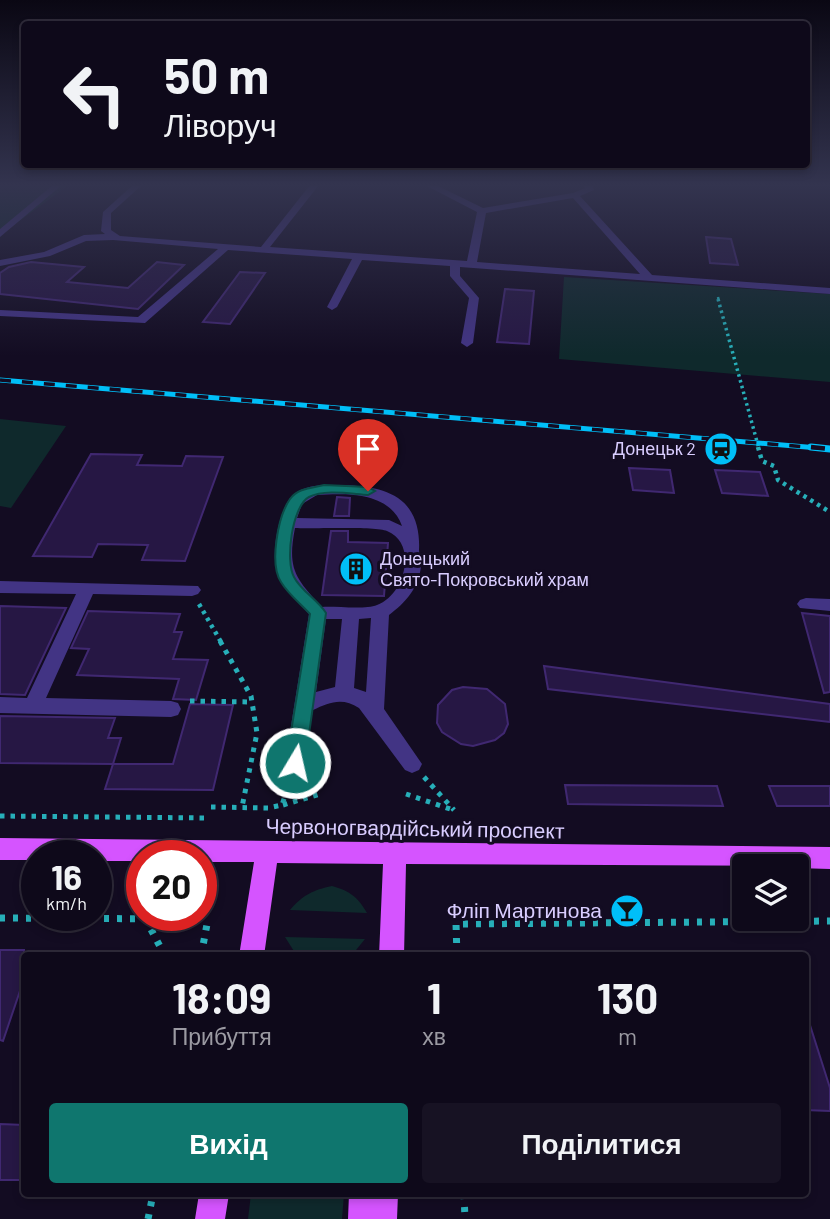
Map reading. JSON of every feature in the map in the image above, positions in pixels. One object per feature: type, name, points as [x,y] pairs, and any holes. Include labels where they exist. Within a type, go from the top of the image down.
[{"type":"main road","name":"Червоногвардійський проспект","points":[[0,849],[830,858]]},
{"type":"main road","points":[[252,952],[267,852]]},
{"type":"main road","points":[[391,952],[395,852]]},
{"type":"main road","points":[[210,1219],[214,1197]]},
{"type":"main road","points":[[363,1219],[364,1197]]},
{"type":"main road","points":[[382,1219],[383,1197]]},
{"type":"lane","points":[[0,263],[47,254],[78,242]]},
{"type":"lane","points":[[169,242],[830,291]]},
{"type":"lane","points":[[263,250],[270,242]]},
{"type":"lane","points":[[471,265],[476,242]]},
{"type":"lane","points":[[617,242],[650,279]]},
{"type":"lane","points":[[0,313],[141,321],[226,247]]},
{"type":"lane","points":[[332,307],[358,257]]},
{"type":"lane","points":[[455,264],[455,276],[474,298],[467,343]]},
{"type":"lane","points":[[324,490],[368,491],[385,496],[405,513],[412,525],[412,572],[404,592],[380,612],[318,613],[286,579],[281,553],[288,523],[296,501],[306,493],[324,490]]},
{"type":"lane","points":[[288,523],[389,525],[402,532],[413,550]]},
{"type":"lane","points":[[0,587],[192,590]]},
{"type":"lane","points":[[33,706],[87,588]]},
{"type":"lane","points":[[806,604],[830,605]]},
{"type":"lane","points":[[374,711],[380,612]]},
{"type":"lane","points":[[295,763],[318,613]]},
{"type":"lane","points":[[344,692],[351,613]]},
{"type":"lane","points":[[304,705],[344,692],[364,698],[412,764]]},
{"type":"lane","points":[[0,705],[171,709]]},
{"type":"path","points":[[714,283],[762,461],[774,466],[778,480],[830,512]]},
{"type":"path","points":[[192,590],[252,702],[257,733],[242,807]]},
{"type":"path","points":[[171,709],[173,700],[252,702]]},
{"type":"path","points":[[282,805],[295,763]]},
{"type":"path","points":[[406,794],[454,810],[412,764]]},
{"type":"path","points":[[212,807],[282,805],[320,794]]},
{"type":"path","points":[[0,816],[209,818]]},
{"type":"path","points":[[0,918],[126,918]]},
{"type":"path","points":[[457,952],[456,924],[830,921]]},
{"type":"path","points":[[152,931],[163,952]]},
{"type":"path","points":[[202,952],[206,931]]},
{"type":"path","points":[[148,1219],[152,1197]]},
{"type":"path","points":[[464,1197],[465,1219]]},
{"type":"green space","points":[[564,277],[830,294],[830,382],[559,359]]},
{"type":"green space","points":[[0,419],[66,426],[11,508],[0,506]]},
{"type":"green space","points":[[332,886],[353,895],[367,913],[290,910],[309,894]]},
{"type":"green space","points":[[285,937],[365,939],[354,952],[294,952]]},
{"type":"green space","points":[[251,1197],[344,1197],[342,1219],[248,1219]]},
{"type":"building","points":[[707,242],[732,242],[738,265],[710,263]]},
{"type":"building","points":[[31,262],[84,267],[67,282],[128,288],[157,262],[184,265],[138,309],[0,294],[0,273],[9,267]]},
{"type":"building","points":[[240,272],[265,273],[230,324],[203,322]]},
{"type":"building","points":[[505,289],[534,291],[529,344],[497,342]]},
{"type":"building","points":[[91,454],[142,455],[137,465],[182,466],[186,456],[223,457],[185,561],[142,560],[148,545],[98,544],[92,557],[33,556]]},
{"type":"building","points":[[629,468],[670,470],[674,493],[633,490]]},
{"type":"building","points":[[715,470],[760,472],[768,496],[722,493]]},
{"type":"building","points":[[337,497],[350,498],[349,516],[334,516]]},
{"type":"building","name":"Донецький Свято-Покровський храм","points":[[331,531],[348,531],[348,542],[388,543],[384,596],[322,595]]},
{"type":"building","points":[[0,606],[66,608],[25,695],[0,694]]},
{"type":"building","points":[[88,611],[180,614],[174,632],[182,632],[173,659],[208,660],[196,700],[173,699],[179,679],[77,675],[89,649],[71,648]]},
{"type":"building","points":[[802,613],[830,616],[830,692],[824,693]]},
{"type":"building","points":[[544,666],[830,704],[830,722],[548,689]]},
{"type":"building","points":[[463,687],[487,689],[505,704],[508,724],[504,733],[495,740],[473,746],[461,744],[442,732],[437,723],[438,705],[452,690]]},
{"type":"building","points":[[190,704],[233,705],[213,790],[105,789],[113,764],[173,764]]},
{"type":"building","points":[[0,716],[115,718],[108,738],[121,738],[113,764],[0,763]]},
{"type":"building","points":[[565,785],[717,786],[723,806],[568,804]]},
{"type":"building","points":[[769,786],[830,786],[830,806],[777,806]]},
{"type":"building","points":[[0,950],[24,950],[21,952],[21,988],[3,1041],[0,1040]]},
{"type":"building","points":[[809,1022],[830,1088],[830,1111],[809,1110]]},
{"type":"building","points":[[0,1124],[21,1125],[21,1180],[0,1180]]},
{"type":"railway","points":[[0,380],[830,449],[811,447]]},
{"type":"place","name":"Донецьк 2","points":[[721,449]]},
{"type":"place","name":"Донецький Свято-Покровський храм","points":[[356,569]]},
{"type":"place","name":"Фліп Мартинова","points":[[627,911]]},
{"type":"route","points":[[295,763],[318,613],[286,579],[281,553],[288,523],[296,501],[306,493],[324,490],[368,491]]}]
